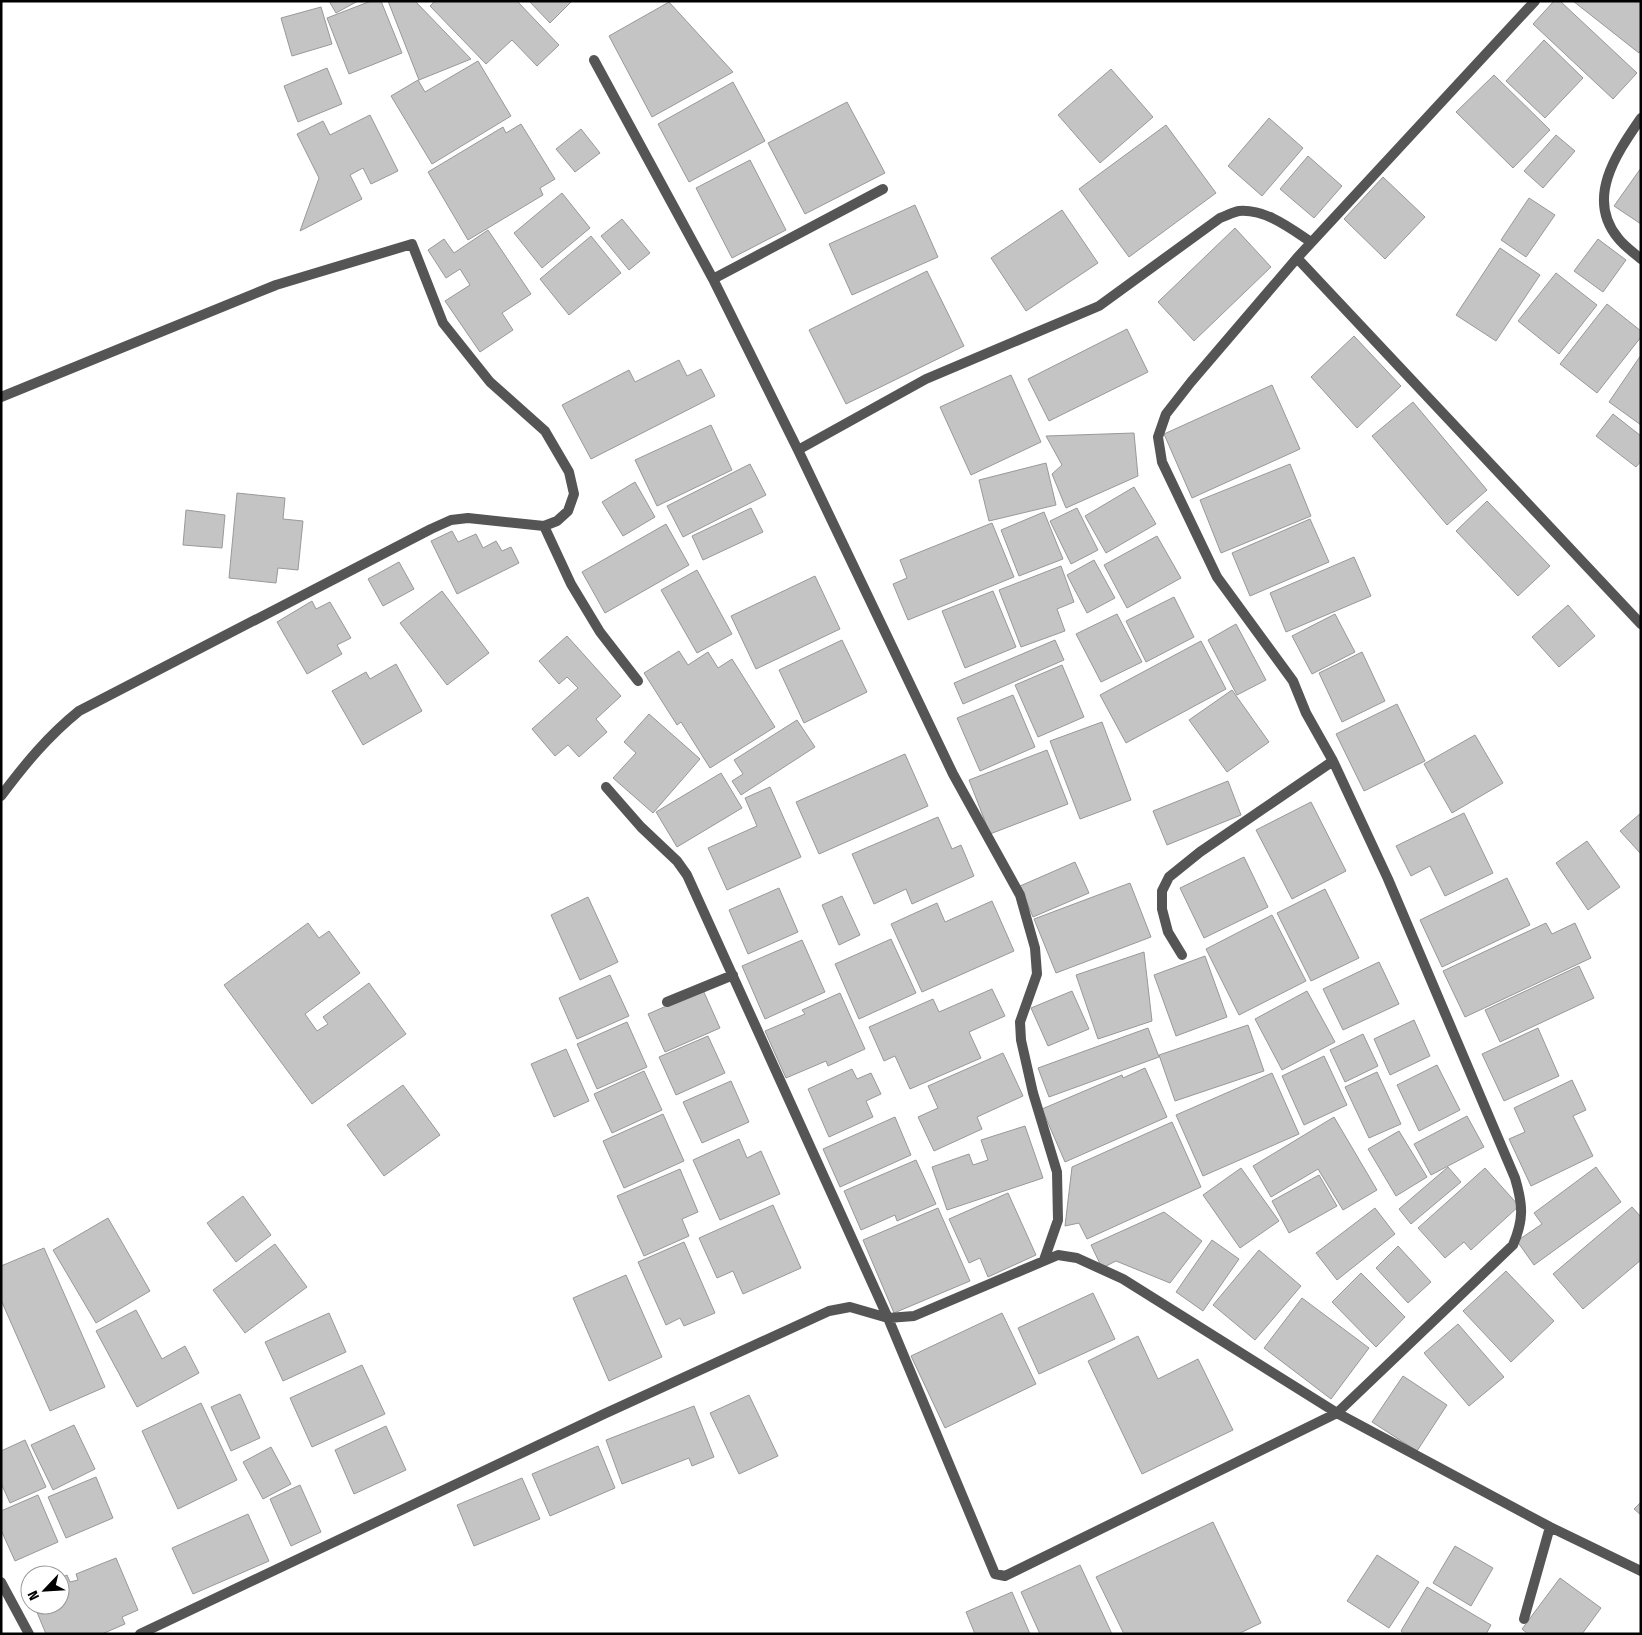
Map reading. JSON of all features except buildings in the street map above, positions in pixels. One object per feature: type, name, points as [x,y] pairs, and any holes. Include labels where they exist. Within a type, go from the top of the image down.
[{"type":"street","points":[[606,787],[641,827],[677,861],[687,875],[888,1318],[991,1569],[1000,1576],[1005,1576],[1337,1413],[1513,1245],[1520,1228],[1522,1201],[1515,1178],[1388,879],[1334,761],[1306,713],[1293,681],[1217,578],[1162,462],[1158,437],[1166,414],[1297,258],[1535,1]]},
{"type":"street","points":[[594,60],[713,279],[798,450],[949,766],[1020,895],[1035,948],[1037,974],[1020,1022],[1021,1040],[1033,1093],[1057,1172],[1059,1190],[1058,1220],[1044,1260]]},
{"type":"street","points":[[1641,118],[1619,150],[1605,184],[1602,198],[1606,214],[1618,238],[1641,259]]},
{"type":"street","points":[[713,279],[883,190]]},
{"type":"street","points":[[798,450],[926,380],[1099,306],[1220,218],[1239,211],[1262,215],[1279,220],[1311,242]]},
{"type":"street","points":[[1,397],[276,285],[412,244],[443,323],[490,382],[545,431],[569,472],[574,494],[568,512],[557,521],[544,526],[468,518],[451,520],[79,711],[54,731],[36,750],[1,796]]},
{"type":"street","points":[[1297,258],[1641,624]]},
{"type":"street","points":[[544,526],[571,584],[600,632],[638,681]]},
{"type":"street","points":[[1182,955],[1168,932],[1162,909],[1162,891],[1169,877],[1200,852],[1334,761]]},
{"type":"street","points":[[667,1002],[733,975]]},
{"type":"street","points":[[140,1634],[595,1418],[829,1311],[850,1307],[888,1318],[902,1318],[924,1313],[1058,1255],[1068,1256],[1095,1265],[1123,1279],[1337,1413],[1550,1527],[1641,1571]]},
{"type":"street","points":[[1524,1619],[1550,1527]]},
{"type":"street","points":[[1,1582],[29,1634]]}]
